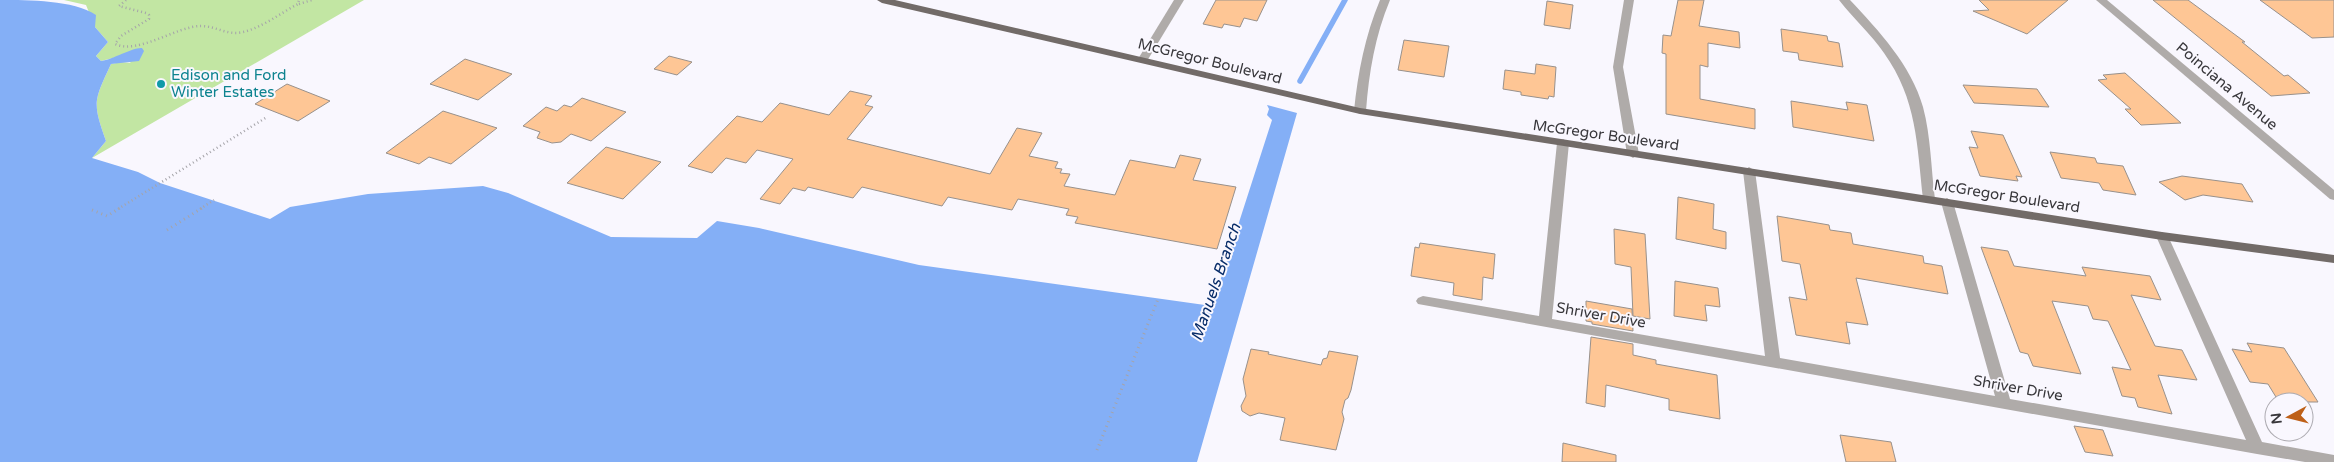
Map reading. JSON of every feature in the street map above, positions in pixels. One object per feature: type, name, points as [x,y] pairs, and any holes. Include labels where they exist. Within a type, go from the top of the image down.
[{"type":"main road","name":"McGregor Boulevard","points":[[882,0],[1143,59],[1295,98],[1360,111],[2162,236],[2334,259]]},
{"type":"street","points":[[1143,59],[1179,0]]},
{"type":"street","points":[[1360,111],[1364,70],[1372,30],[1385,0]]},
{"type":"street","points":[[1629,0],[1622,33],[1618,67],[1634,154]]},
{"type":"street","points":[[1845,1],[1859,0]]},
{"type":"street","name":"Poinciana Avenue","points":[[2101,0],[2334,196]]},
{"type":"street","points":[[1845,1],[1867,25],[1892,58],[1917,106],[1929,199]]},
{"type":"street","points":[[1545,322],[1563,143]]},
{"type":"street","points":[[1749,171],[1773,361]]},
{"type":"street","points":[[1947,202],[2004,402]]},
{"type":"street","points":[[2162,236],[2257,448]]},
{"type":"street","name":"Shriver Drive","points":[[1423,301],[2334,461]]},
{"type":"path","points":[[126,0],[119,6],[126,10],[144,12],[149,15],[149,19],[117,40],[116,44],[119,46],[133,46],[201,26],[233,34],[245,32],[298,4],[312,0]]},
{"type":"path","points":[[298,4],[299,0]]},
{"type":"path","points":[[92,210],[107,216],[266,117]]},
{"type":"path","points":[[166,230],[214,200]]},
{"type":"path","points":[[1097,450],[1158,299]]},
{"type":"green space","name":"Edison and Ford Winter Estates","points":[[64,0],[364,0],[92,158],[106,141],[97,109],[98,94],[101,86],[111,64],[131,63],[121,56],[101,61],[96,56],[108,42],[95,27],[86,5]]},
{"type":"water","points":[[0,0],[37,1],[76,6],[96,15],[95,27],[108,42],[96,56],[101,61],[138,48],[142,48],[144,51],[139,61],[111,64],[98,94],[97,102],[98,118],[106,141],[92,158],[138,172],[160,183],[270,219],[290,207],[368,194],[483,186],[508,193],[611,237],[697,238],[717,221],[759,228],[919,265],[1212,306],[1272,120],[1267,115],[1269,109],[1267,105],[1297,113],[1197,462],[0,462]]},
{"type":"building","points":[[1216,0],[1267,0],[1257,21],[1244,18],[1240,27],[1224,24],[1222,28],[1203,24]]},
{"type":"building","points":[[1678,0],[1704,0],[1699,26],[1739,32],[1740,48],[1708,43],[1708,67],[1700,65],[1700,99],[1755,109],[1755,129],[1666,114],[1666,54],[1662,53],[1663,35],[1671,36]]},
{"type":"building","points":[[1979,0],[2068,0],[2027,34],[1973,11],[1989,10]]},
{"type":"building","points":[[2153,0],[2188,0],[2245,42],[2242,42],[2284,76],[2288,75],[2310,93],[2271,96]]},
{"type":"building","points":[[2260,0],[2334,0],[2334,37],[2312,38]]},
{"type":"building","points":[[1547,1],[1573,5],[1570,29],[1544,25]]},
{"type":"building","points":[[1781,29],[1827,36],[1828,41],[1839,43],[1843,67],[1799,60],[1798,53],[1783,51]]},
{"type":"building","points":[[1404,40],[1449,46],[1444,77],[1398,70]]},
{"type":"building","points":[[669,56],[692,62],[677,75],[654,69]]},
{"type":"building","points":[[465,59],[512,74],[478,100],[430,84]]},
{"type":"building","points":[[1536,64],[1556,67],[1554,97],[1549,96],[1548,99],[1521,95],[1521,92],[1503,89],[1505,70],[1535,74]]},
{"type":"building","points":[[2125,73],[2181,123],[2141,125],[2125,109],[2131,109],[2098,80],[2107,79],[2103,75]]},
{"type":"building","points":[[287,84],[330,101],[298,121],[255,104]]},
{"type":"building","points":[[1963,85],[2037,89],[2049,107],[1974,103]]},
{"type":"building","points":[[850,91],[872,96],[865,105],[873,107],[847,139],[990,174],[1017,128],[1042,133],[1029,156],[1058,162],[1055,168],[1062,169],[1060,173],[1070,174],[1064,186],[1115,195],[1130,160],[1175,168],[1180,155],[1201,159],[1193,180],[1236,187],[1217,249],[1075,223],[1078,217],[1066,215],[1069,209],[1018,199],[1012,210],[948,197],[942,206],[862,187],[853,198],[808,187],[805,191],[793,188],[780,204],[760,199],[793,159],[757,150],[746,163],[726,158],[712,173],[688,166],[737,116],[762,122],[780,103],[829,115]]},
{"type":"building","points":[[582,98],[626,112],[591,141],[571,134],[561,142],[552,143],[537,138],[540,132],[523,126],[546,107],[557,111],[564,105],[571,107]]},
{"type":"building","points":[[1791,101],[1848,110],[1846,102],[1867,105],[1874,141],[1793,127]]},
{"type":"building","points":[[443,111],[497,128],[451,164],[429,157],[419,164],[386,153]]},
{"type":"building","points":[[1971,131],[2003,135],[2022,177],[2016,176],[2018,181],[1980,176],[1969,147],[1978,148]]},
{"type":"building","points":[[606,147],[661,162],[623,199],[567,183]]},
{"type":"building","points":[[2050,152],[2095,158],[2097,163],[2123,166],[2136,195],[2103,190],[2099,183],[2061,178]]},
{"type":"building","points":[[2182,176],[2242,184],[2253,202],[2203,195],[2185,200],[2159,182]]},
{"type":"building","points":[[1678,197],[1714,204],[1713,229],[1726,232],[1726,249],[1676,239]]},
{"type":"building","points":[[1777,216],[1829,225],[1830,230],[1851,233],[1853,244],[1923,256],[1924,263],[1942,266],[1948,294],[1856,278],[1868,325],[1846,322],[1850,344],[1796,335],[1789,297],[1807,300],[1800,264],[1782,261]]},
{"type":"building","points":[[1614,229],[1645,234],[1650,319],[1633,316],[1631,267],[1615,264]]},
{"type":"building","points":[[1420,243],[1495,254],[1493,279],[1483,277],[1482,300],[1453,295],[1454,283],[1411,276],[1415,247],[1419,248]]},
{"type":"building","points":[[1981,247],[2008,251],[2014,266],[2086,276],[2082,267],[2150,276],[2161,300],[2131,295],[2155,346],[2182,350],[2197,380],[2158,375],[2172,414],[2138,407],[2135,398],[2122,396],[2112,367],[2131,370],[2108,321],[2093,319],[2088,306],[2052,301],[2081,374],[2033,366],[2028,354],[2020,352]]},
{"type":"building","points":[[1675,281],[1718,288],[1720,307],[1705,305],[1707,321],[1674,316]]},
{"type":"building","points":[[1586,301],[1632,309],[1633,331],[1592,324],[1592,322],[1586,321]]},
{"type":"building","points":[[1591,337],[1633,344],[1633,355],[1656,360],[1656,364],[1717,375],[1720,419],[1669,410],[1669,399],[1606,385],[1605,407],[1586,403]]},
{"type":"building","points":[[2247,343],[2284,348],[2312,392],[2273,392],[2268,384],[2250,382],[2232,349],[2252,352]]},
{"type":"building","points":[[1251,349],[1321,365],[1323,359],[1327,358],[1329,351],[1358,356],[1351,390],[1348,398],[1345,400],[1342,412],[1344,419],[1336,450],[1280,440],[1285,418],[1259,413],[1250,416],[1242,411],[1241,406],[1246,396],[1243,379]]},
{"type":"building","points":[[2074,426],[2103,430],[2113,456],[2085,452]]},
{"type":"building","points":[[1840,435],[1891,442],[1896,462],[1846,462]]},
{"type":"building","points":[[1563,443],[1616,455],[1616,462],[1562,462]]},
{"type":"waterway","name":"Manuels Branch","points":[[1300,81],[1345,0]]},
{"type":"place","name":"Edison and Ford Winter Estates","points":[[161,84]]}]
